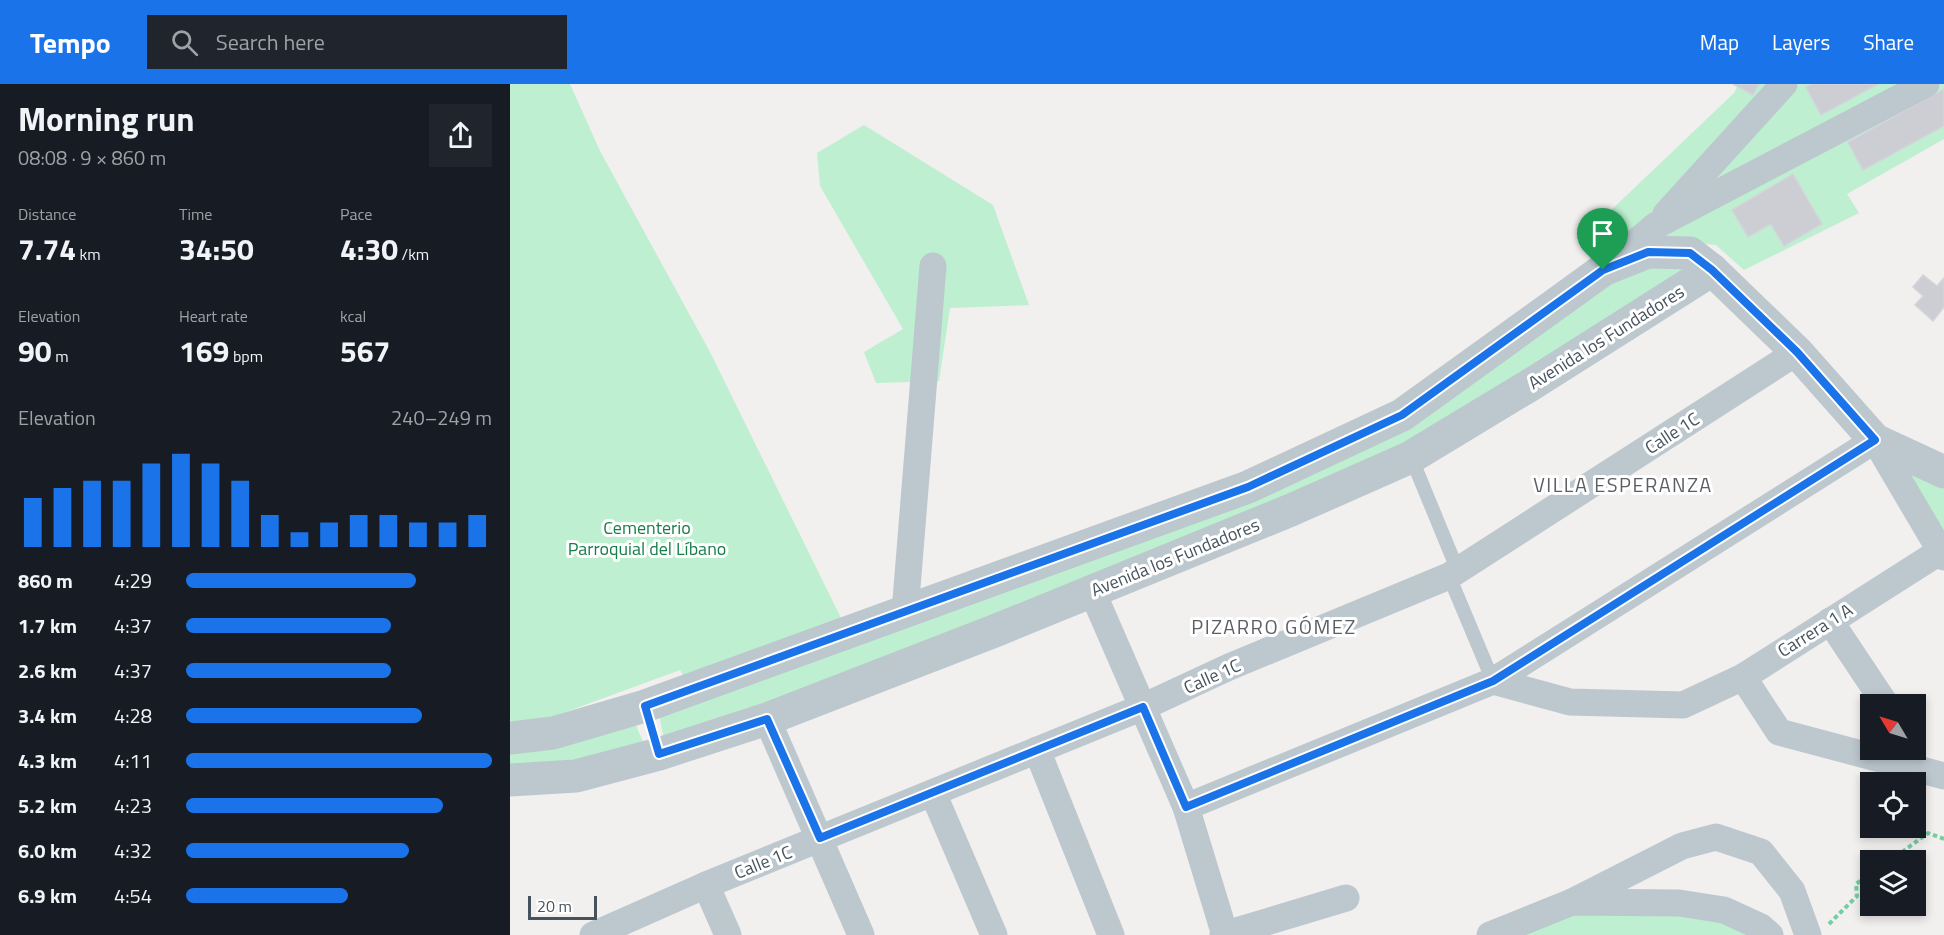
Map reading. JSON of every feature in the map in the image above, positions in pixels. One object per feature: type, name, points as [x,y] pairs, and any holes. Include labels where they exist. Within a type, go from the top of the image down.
[{"type":"street","points":[[510,738],[553,733],[645,706],[1248,487],[1402,415],[1603,270],[1655,226],[1784,84]]},
{"type":"street","points":[[1655,226],[1926,84]]},
{"type":"street","points":[[1603,270],[1648,252],[1690,253],[1712,270],[1797,352],[1875,440],[1943,552]]},
{"type":"street","points":[[904,612],[933,266]]},
{"type":"street","name":"Avenida los Fundadores","points":[[510,780],[576,776],[659,754],[767,719],[1291,510],[1411,457],[1712,270]]},
{"type":"street","name":"Calle 1C","points":[[599,934],[706,885],[1143,707],[1229,667],[1453,573],[1797,352]]},
{"type":"street","points":[[1875,440],[1944,472]]},
{"type":"street","points":[[1186,807],[1493,681],[1875,440]]},
{"type":"street","name":"Carrera 1 A","points":[[1493,681],[1570,702],[1683,705],[1743,677],[1943,552]]},
{"type":"street","points":[[1092,591],[1186,807],[1224,935],[1346,898]]},
{"type":"street","points":[[1830,621],[1879,694]]},
{"type":"street","points":[[1743,677],[1779,732],[1930,766]]},
{"type":"street","points":[[645,706],[659,754]]},
{"type":"street","points":[[767,719],[861,935]]},
{"type":"street","points":[[1037,750],[1111,935]]},
{"type":"street","points":[[933,793],[994,935]]},
{"type":"street","points":[[1490,935],[1572,902],[1682,846],[1716,837],[1761,852],[1792,891],[1816,932]]},
{"type":"street","points":[[706,885],[728,935]]},
{"type":"street","points":[[1572,902],[1679,903],[1724,910],[1761,927],[1770,935]]},
{"type":"lane","points":[[1411,457],[1493,681]]},
{"type":"path","points":[[1905,850],[1928,833],[1944,839]]},
{"type":"path","points":[[1816,932],[1857,896],[1856,884],[1860,881]]},
{"type":"green space","name":"Cementerio Parroquial del Líbano","points":[[510,84],[570,84],[600,151],[710,352],[841,618],[688,684],[680,670],[514,731],[510,719]]},
{"type":"green space","points":[[1733,84],[1944,84],[1944,139],[1847,194],[1859,213],[1744,270],[1716,245],[1631,237],[1606,215],[1734,93],[1737,87]]},
{"type":"green space","points":[[864,125],[993,205],[1029,305],[950,308],[939,381],[876,383],[864,352],[903,329],[820,186],[817,153]]},
{"type":"green space","points":[[1672,262],[1687,272],[1410,447],[939,643],[664,739],[659,715],[1244,496],[1625,276]]},
{"type":"green space","points":[[1888,451],[1944,477],[1944,540]]},
{"type":"green space","points":[[635,723],[643,742],[561,766],[510,770],[510,748]]},
{"type":"green space","points":[[1572,907],[1679,908],[1763,935],[1502,935]]},
{"type":"building","points":[[1733,84],[1759,84],[1753,95]]},
{"type":"building","points":[[1812,84],[1878,84],[1821,115],[1806,87]]},
{"type":"building","points":[[1944,89],[1944,126],[1863,170],[1848,142]]},
{"type":"building","points":[[1793,174],[1822,224],[1784,246],[1771,224],[1748,237],[1732,210]]},
{"type":"building","points":[[1923,275],[1937,286],[1944,278],[1944,307],[1933,321],[1915,305],[1923,296],[1913,287]]},
{"type":"district","name":"VILLA ESPERANZA","points":[[1623,484]]},
{"type":"district","name":"PIZARRO GÓMEZ","points":[[1274,626]]},
{"type":"route","points":[[1648,252],[1690,253],[1712,270],[1797,352],[1875,440],[1493,681],[1186,807],[1143,707],[820,838],[767,719],[659,754],[645,706],[1072,553],[1248,487],[1402,415],[1516,335],[1603,270],[1648,252]]}]
